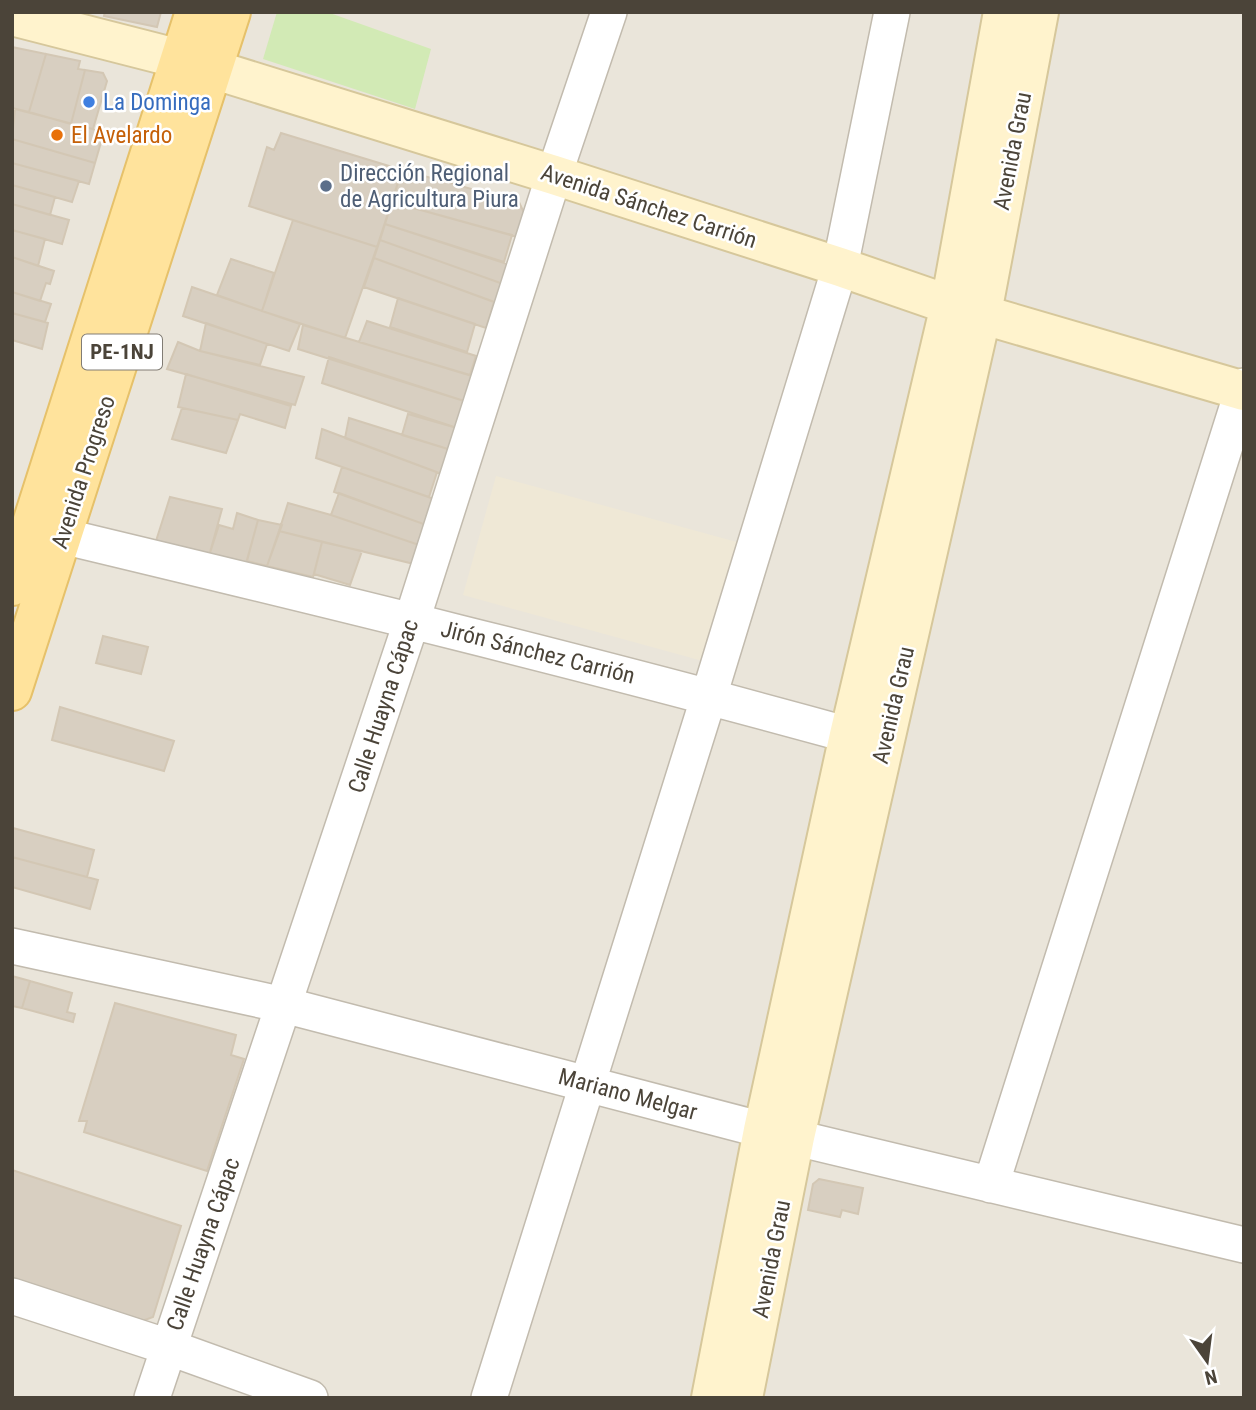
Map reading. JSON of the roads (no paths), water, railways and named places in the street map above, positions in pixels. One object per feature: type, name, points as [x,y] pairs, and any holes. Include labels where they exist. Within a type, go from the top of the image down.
[{"type":"main road","name":"Avenida Progreso","points":[[195,12],[196,65]]},
{"type":"main road","name":"Avenida Progreso","points":[[12,586],[35,530],[196,65],[232,12]]},
{"type":"main road","name":"Avenida Progreso","points":[[12,691],[35,530]]},
{"type":"street","name":"Calle Huayna Cápac","points":[[152,1398],[412,620],[609,12]]},
{"type":"street","points":[[489,1398],[840,267],[892,12]]},
{"type":"street","name":"Avenida Grau","points":[[743,1398],[779,1133],[849,735],[966,309],[1003,12]]},
{"type":"street","name":"Avenida Grau","points":[[711,1398],[779,1133],[966,309],[1039,12]]},
{"type":"street","name":"Avenida Sánchez Carrión","points":[[12,16],[196,65],[554,175],[966,309],[1243,389]]},
{"type":"street","points":[[991,1185],[1243,389]]},
{"type":"street","name":"Jirón Sánchez Carrión","points":[[35,530],[412,620],[849,735]]},
{"type":"street","name":"Mariano Melgar","points":[[12,946],[284,1005],[991,1185],[1242,1239]]},
{"type":"street","points":[[12,1296],[168,1347],[310,1398]]},
{"type":"place","name":"La Dominga","points":[[89,102]]},
{"type":"place","name":"El Avelardo","points":[[57,135]]},
{"type":"place","name":"Dirección Regional de Agricultura Piura","points":[[326,186]]}]
